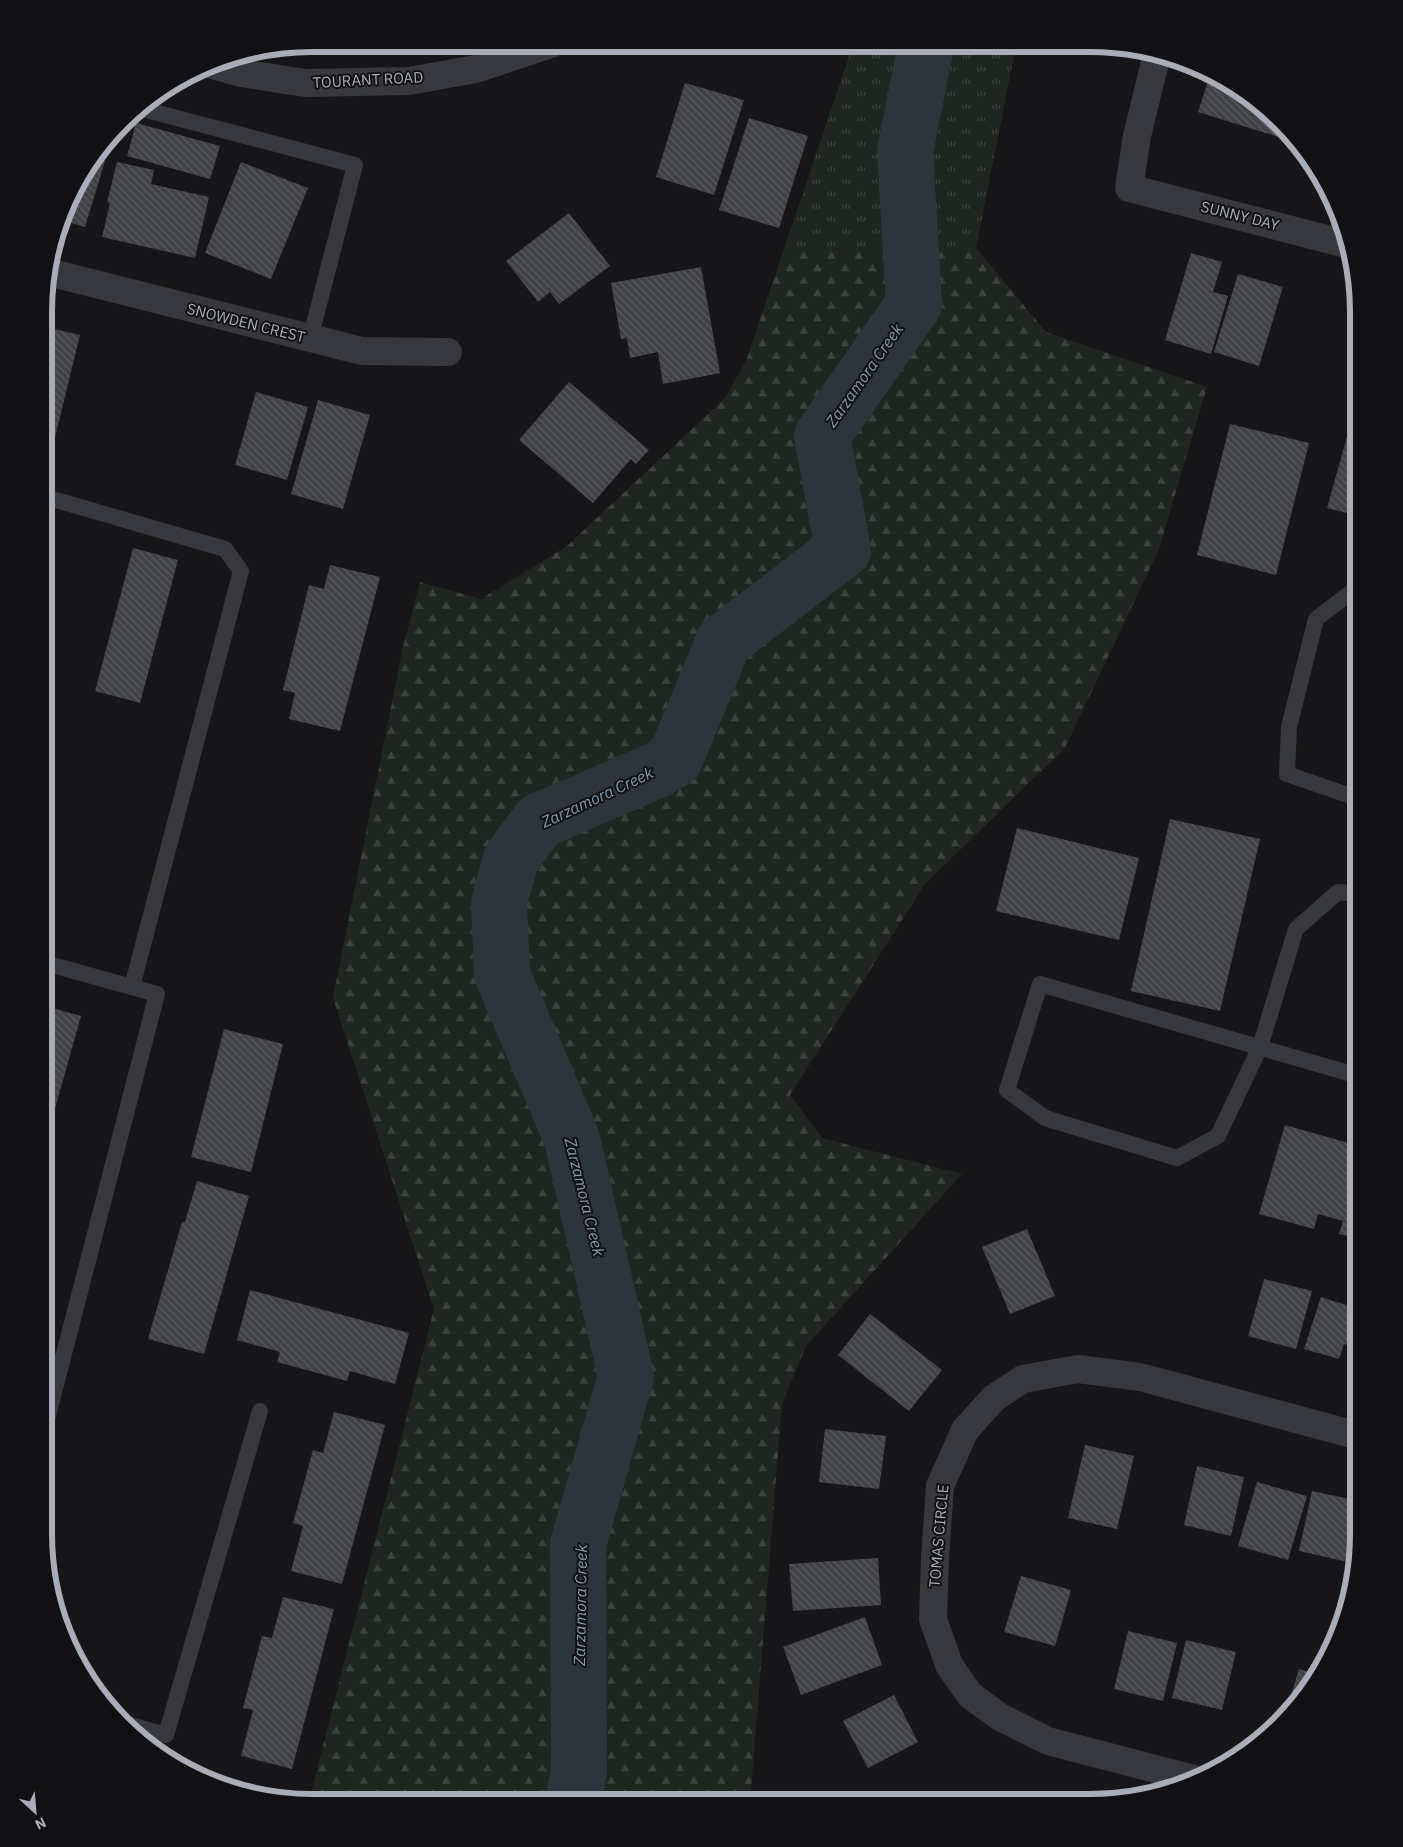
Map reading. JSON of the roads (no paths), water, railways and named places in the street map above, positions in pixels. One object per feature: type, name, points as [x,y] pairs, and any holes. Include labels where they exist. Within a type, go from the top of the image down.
[{"type":"street","name":"TOURANT ROAD","points":[[223,68],[305,83],[409,82],[476,69],[527,52]]},
{"type":"street","name":"SUNNY DAY","points":[[1155,60],[1137,136],[1129,188],[1341,243]]},
{"type":"street","name":"SNOWDEN CREST","points":[[55,274],[362,351],[448,352]]},
{"type":"street","name":"TOMAS CIRCLE","points":[[1185,1777],[1048,1741],[1000,1717],[970,1695],[949,1665],[933,1619],[939,1495],[940,1486],[965,1430],[994,1398],[1023,1379],[1078,1369],[1140,1377],[1350,1434]]},
{"type":"lane","points":[[149,111],[356,165],[310,339]]},
{"type":"lane","points":[[52,500],[225,549],[241,571],[132,987]]},
{"type":"lane","points":[[1350,593],[1316,619],[1288,727],[1287,774],[1350,796]]},
{"type":"lane","points":[[1350,893],[1338,892],[1296,929],[1260,1047],[1218,1136],[1177,1158],[1045,1118],[1007,1090],[1040,984],[1260,1047],[1350,1073]]},
{"type":"lane","points":[[52,965],[157,994],[52,1401]]},
{"type":"lane","points":[[138,1727],[166,1734],[260,1411]]},
{"type":"waterway","name":"Zarzamora Creek","points":[[575,1794],[579,1772],[578,1544],[626,1376],[572,1139],[502,974],[499,903],[511,859],[539,821],[659,769],[675,759],[724,641],[843,550],[822,436],[914,304],[905,151],[925,52]]}]
